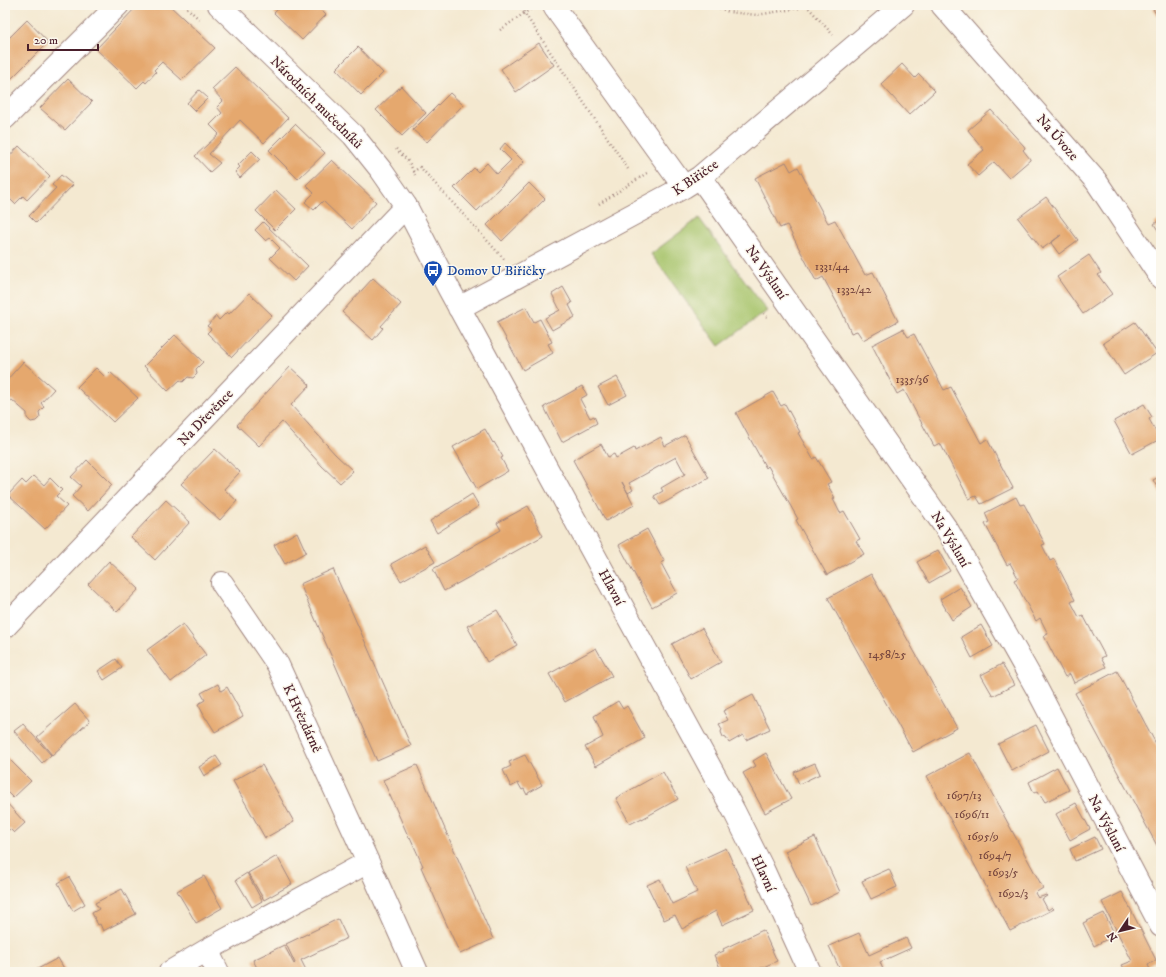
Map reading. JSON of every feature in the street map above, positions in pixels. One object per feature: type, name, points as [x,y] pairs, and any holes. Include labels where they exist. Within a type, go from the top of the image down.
[{"type":"street","points":[[5,118],[118,5]]},
{"type":"street","name":"Národních mučedníků","points":[[219,5],[353,136],[389,180],[406,206]]},
{"type":"street","name":"K Biřičce","points":[[460,308],[692,182],[903,5]]},
{"type":"street","name":"Na Úvoze","points":[[942,5],[1096,181],[1161,278]]},
{"type":"street","name":"Na Výsluní","points":[[546,6],[692,182],[948,531],[1036,687],[1161,926]]},
{"type":"street","name":"Hlavní","points":[[406,206],[734,811],[762,867],[810,972]]},
{"type":"street","name":"Na Dřevěnce","points":[[5,627],[406,206]]},
{"type":"street","name":"K Hvězdárně","points":[[222,583],[278,665],[368,862],[416,972]]},
{"type":"street","points":[[170,972],[207,950],[368,862]]},
{"type":"street","points":[[207,950],[218,972]]},
{"type":"path","points":[[519,5],[628,169]]},
{"type":"path","points":[[712,5],[729,12],[758,15],[799,8],[806,5],[848,52]]},
{"type":"path","points":[[500,30],[525,13],[546,6]]},
{"type":"path","points":[[420,167],[504,259]]},
{"type":"path","points":[[764,313],[767,317]]},
{"type":"green space","points":[[699,218],[767,311],[719,346],[651,254]]},
{"type":"building","points":[[138,5],[169,5],[215,48],[182,80],[162,62],[154,70],[156,72],[146,83],[144,81],[137,88],[96,49]]},
{"type":"building","points":[[282,5],[316,5],[326,15],[302,40],[274,13]]},
{"type":"building","points":[[1161,5],[1161,22],[1153,9]]},
{"type":"building","points":[[27,20],[48,42],[5,85],[5,37],[8,39]]},
{"type":"building","points":[[539,43],[554,65],[516,92],[501,69]]},
{"type":"building","points":[[358,47],[383,73],[361,95],[336,69]]},
{"type":"building","points":[[902,64],[915,78],[919,74],[935,91],[909,115],[881,84]]},
{"type":"building","points":[[235,67],[288,118],[264,143],[240,120],[209,154],[220,163],[210,172],[195,156],[219,134],[210,125],[222,113],[217,107],[223,101],[212,89]]},
{"type":"building","points":[[68,79],[92,102],[65,130],[40,108]]},
{"type":"building","points":[[401,86],[426,113],[402,136],[376,110]]},
{"type":"building","points":[[199,90],[208,98],[195,111],[187,103]]},
{"type":"building","points":[[450,93],[463,105],[427,142],[413,130]]},
{"type":"building","points":[[991,110],[1024,146],[1025,148],[1023,150],[1030,159],[1009,178],[994,162],[978,176],[967,164],[984,150],[968,130]]},
{"type":"building","points":[[295,124],[325,153],[298,179],[269,150]]},
{"type":"building","points":[[505,143],[524,162],[477,211],[454,188],[474,168],[478,172],[487,163],[497,174],[511,160],[500,149]]},
{"type":"building","points":[[19,146],[50,176],[27,200],[23,196],[15,204],[5,194],[5,161]]},
{"type":"building","points":[[252,151],[260,159],[240,178],[235,172],[240,167],[238,165]]},
{"type":"building","points":[[332,160],[376,202],[352,229],[323,201],[314,210],[305,202],[314,193],[306,185]]},
{"type":"building","points":[[786,162],[791,171],[798,167],[828,223],[835,220],[865,275],[873,272],[898,321],[863,340],[857,331],[851,333],[842,312],[823,277],[816,281],[787,225],[780,228],[755,178]]},
{"type":"building","points":[[61,175],[73,185],[36,223],[29,216],[56,188],[52,185]]},
{"type":"building","points":[[529,183],[545,199],[502,241],[487,225]]},
{"type":"building","points":[[276,190],[296,209],[275,230],[256,211]]},
{"type":"building","points":[[1046,197],[1078,240],[1059,254],[1051,243],[1061,235],[1042,249],[1018,218]]},
{"type":"building","points":[[1161,219],[1161,235],[1154,224]]},
{"type":"building","points":[[263,222],[308,266],[294,281],[270,258],[280,248],[270,238],[266,241],[255,230]]},
{"type":"building","points":[[1089,255],[1101,273],[1098,275],[1112,294],[1083,314],[1057,277]]},
{"type":"building","points":[[373,278],[401,304],[381,326],[383,328],[373,340],[342,312]]},
{"type":"building","points":[[563,287],[572,303],[569,305],[575,317],[552,330],[545,318],[560,310],[552,294]]},
{"type":"building","points":[[249,293],[272,315],[232,357],[207,333],[211,329],[207,326],[216,316],[219,320],[227,312],[229,314]]},
{"type":"building","points":[[526,307],[534,322],[540,319],[552,342],[548,344],[553,353],[523,370],[497,322]]},
{"type":"building","points":[[1135,322],[1157,353],[1124,375],[1103,343]]},
{"type":"building","points":[[903,329],[908,337],[914,334],[944,390],[951,387],[981,443],[987,439],[1013,488],[981,504],[976,496],[969,499],[940,443],[934,446],[904,390],[897,394],[872,345]]},
{"type":"building","points":[[175,335],[203,362],[196,369],[197,374],[193,378],[188,377],[183,382],[180,380],[168,391],[144,366]]},
{"type":"building","points":[[23,362],[54,389],[41,403],[44,407],[39,412],[40,417],[36,421],[31,422],[27,418],[27,413],[12,400],[8,401],[5,398],[5,382]]},
{"type":"building","points":[[290,367],[310,385],[291,405],[335,454],[353,471],[340,483],[322,466],[282,422],[259,446],[237,425]]},
{"type":"building","points":[[96,368],[105,377],[110,372],[138,398],[113,422],[77,387]]},
{"type":"building","points":[[617,377],[627,395],[608,405],[598,387]]},
{"type":"building","points":[[582,386],[587,395],[580,399],[590,418],[594,416],[597,423],[562,442],[544,407]]},
{"type":"building","points":[[773,392],[781,406],[785,404],[800,432],[798,433],[813,459],[816,457],[831,482],[827,484],[835,498],[833,499],[840,513],[844,511],[860,539],[856,541],[864,554],[827,575],[796,520],[798,519],[768,466],[766,468],[736,413]]},
{"type":"building","points":[[1144,404],[1152,417],[1149,419],[1160,439],[1132,454],[1114,421]]},
{"type":"building","points":[[485,429],[503,457],[501,458],[508,471],[477,489],[453,447]]},
{"type":"building","points":[[685,435],[709,478],[660,505],[654,496],[663,491],[661,488],[685,474],[676,457],[629,483],[633,490],[628,493],[622,482],[634,505],[606,521],[573,460],[601,444],[608,457],[614,454],[616,458],[634,448],[635,451],[661,437],[665,446]]},
{"type":"building","points":[[215,449],[240,472],[224,489],[237,501],[220,520],[181,484]]},
{"type":"building","points":[[87,460],[112,485],[88,511],[72,496],[81,486],[71,477]]},
{"type":"building","points":[[34,476],[44,485],[50,478],[62,490],[56,496],[67,506],[45,529],[8,495],[22,480],[26,484]]},
{"type":"building","points":[[1161,476],[1161,494],[1153,480]]},
{"type":"building","points":[[472,494],[479,506],[437,533],[430,521]]},
{"type":"building","points":[[1016,497],[1020,505],[1024,504],[1045,544],[1042,545],[1050,561],[1054,559],[1075,600],[1071,602],[1079,617],[1083,615],[1105,656],[1101,658],[1106,667],[1074,683],[1070,674],[1065,677],[1044,636],[1048,634],[1040,618],[1036,621],[1014,580],[1018,578],[1010,563],[1007,565],[985,524],[989,522],[985,513]]},
{"type":"building","points":[[166,500],[190,522],[155,560],[131,537]]},
{"type":"building","points":[[528,506],[543,536],[444,591],[433,569],[501,530],[497,523]]},
{"type":"building","points":[[647,529],[664,561],[661,563],[677,593],[652,607],[619,545]]},
{"type":"building","points":[[297,532],[306,552],[285,564],[274,545]]},
{"type":"building","points":[[425,545],[435,562],[401,581],[391,564]]},
{"type":"building","points":[[938,550],[950,571],[929,583],[917,562]]},
{"type":"building","points":[[109,561],[139,589],[117,612],[88,584]]},
{"type":"building","points":[[333,569],[411,746],[377,761],[300,584]]},
{"type":"building","points":[[871,574],[957,728],[913,752],[828,598]]},
{"type":"building","points":[[960,587],[972,607],[952,620],[940,599]]},
{"type":"building","points":[[497,610],[517,645],[487,662],[467,626]]},
{"type":"building","points":[[183,624],[206,655],[171,682],[147,650]]},
{"type":"building","points":[[981,625],[993,646],[972,658],[961,637]]},
{"type":"building","points":[[702,628],[721,662],[691,679],[672,644]]},
{"type":"building","points":[[596,648],[612,676],[565,702],[549,674]]},
{"type":"building","points":[[116,659],[122,668],[104,680],[98,671]]},
{"type":"building","points":[[1002,664],[1014,685],[993,696],[981,675]]},
{"type":"building","points":[[1117,671],[1161,753],[1161,853],[1075,693]]},
{"type":"building","points":[[218,684],[221,691],[227,687],[243,716],[215,732],[198,704],[205,700],[201,693]]},
{"type":"building","points":[[753,695],[770,729],[746,740],[743,735],[729,743],[726,738],[723,737],[721,732],[722,729],[719,724],[728,720],[723,711]]},
{"type":"building","points":[[618,701],[623,709],[627,706],[645,738],[596,766],[585,747],[603,737],[594,716]]},
{"type":"building","points":[[75,704],[90,721],[52,755],[37,737]]},
{"type":"building","points":[[23,724],[51,755],[42,763],[14,731]]},
{"type":"building","points":[[1036,725],[1049,751],[1012,771],[998,744]]},
{"type":"building","points":[[766,753],[791,799],[765,813],[743,773],[756,766],[753,761]]},
{"type":"building","points":[[970,753],[1043,888],[1035,893],[1038,898],[1046,895],[1047,896],[1042,899],[1048,910],[1052,907],[1054,909],[1010,931],[927,776]]},
{"type":"building","points":[[5,755],[31,781],[13,798],[5,790]]},
{"type":"building","points":[[525,755],[542,785],[527,795],[518,783],[511,787],[503,770],[511,766],[509,762]]},
{"type":"building","points":[[216,756],[222,765],[204,776],[199,767]]},
{"type":"building","points":[[815,763],[820,774],[799,784],[794,772]]},
{"type":"building","points":[[262,765],[294,822],[265,838],[233,781]]},
{"type":"building","points":[[417,765],[493,939],[460,954],[421,867],[423,866],[383,780]]},
{"type":"building","points":[[1057,767],[1069,790],[1045,802],[1038,791],[1034,793],[1029,782]]},
{"type":"building","points":[[663,772],[678,799],[630,824],[616,798]]},
{"type":"building","points":[[5,801],[25,823],[14,833],[10,829],[5,833]]},
{"type":"building","points":[[1076,803],[1090,829],[1070,840],[1056,814]]},
{"type":"building","points":[[815,837],[840,892],[811,906],[785,851]]},
{"type":"building","points":[[1095,837],[1101,849],[1075,861],[1070,849]]},
{"type":"building","points":[[726,848],[754,910],[722,925],[716,911],[682,929],[675,915],[664,920],[647,885],[660,879],[672,904],[697,892],[685,867]]},
{"type":"building","points":[[277,856],[292,884],[264,900],[248,873]]},
{"type":"building","points":[[889,869],[897,887],[871,899],[862,881]]},
{"type":"building","points":[[247,873],[262,901],[252,907],[236,880]]},
{"type":"building","points":[[204,876],[222,908],[196,923],[177,891]]},
{"type":"building","points":[[69,877],[85,904],[73,911],[58,883]]},
{"type":"building","points":[[122,889],[136,914],[103,931],[92,913],[99,909],[95,903]]},
{"type":"building","points":[[1122,892],[1156,960],[1148,965],[1151,972],[1126,972],[1122,965],[1132,961],[1102,902]]},
{"type":"building","points":[[1104,913],[1115,935],[1094,946],[1083,923]]},
{"type":"building","points":[[338,919],[347,938],[301,960],[307,972],[259,972],[253,960],[284,945],[294,964],[295,963],[286,944]]},
{"type":"building","points":[[763,930],[777,961],[752,972],[722,972],[714,955],[724,951],[723,949]]},
{"type":"building","points":[[859,933],[869,955],[906,938],[911,948],[880,962],[884,972],[841,972],[829,946]]},
{"type":"building","points":[[58,958],[66,972],[32,972]]},
{"type":"place","name":"Domov U Biřičky","points":[[433,287]]}]
